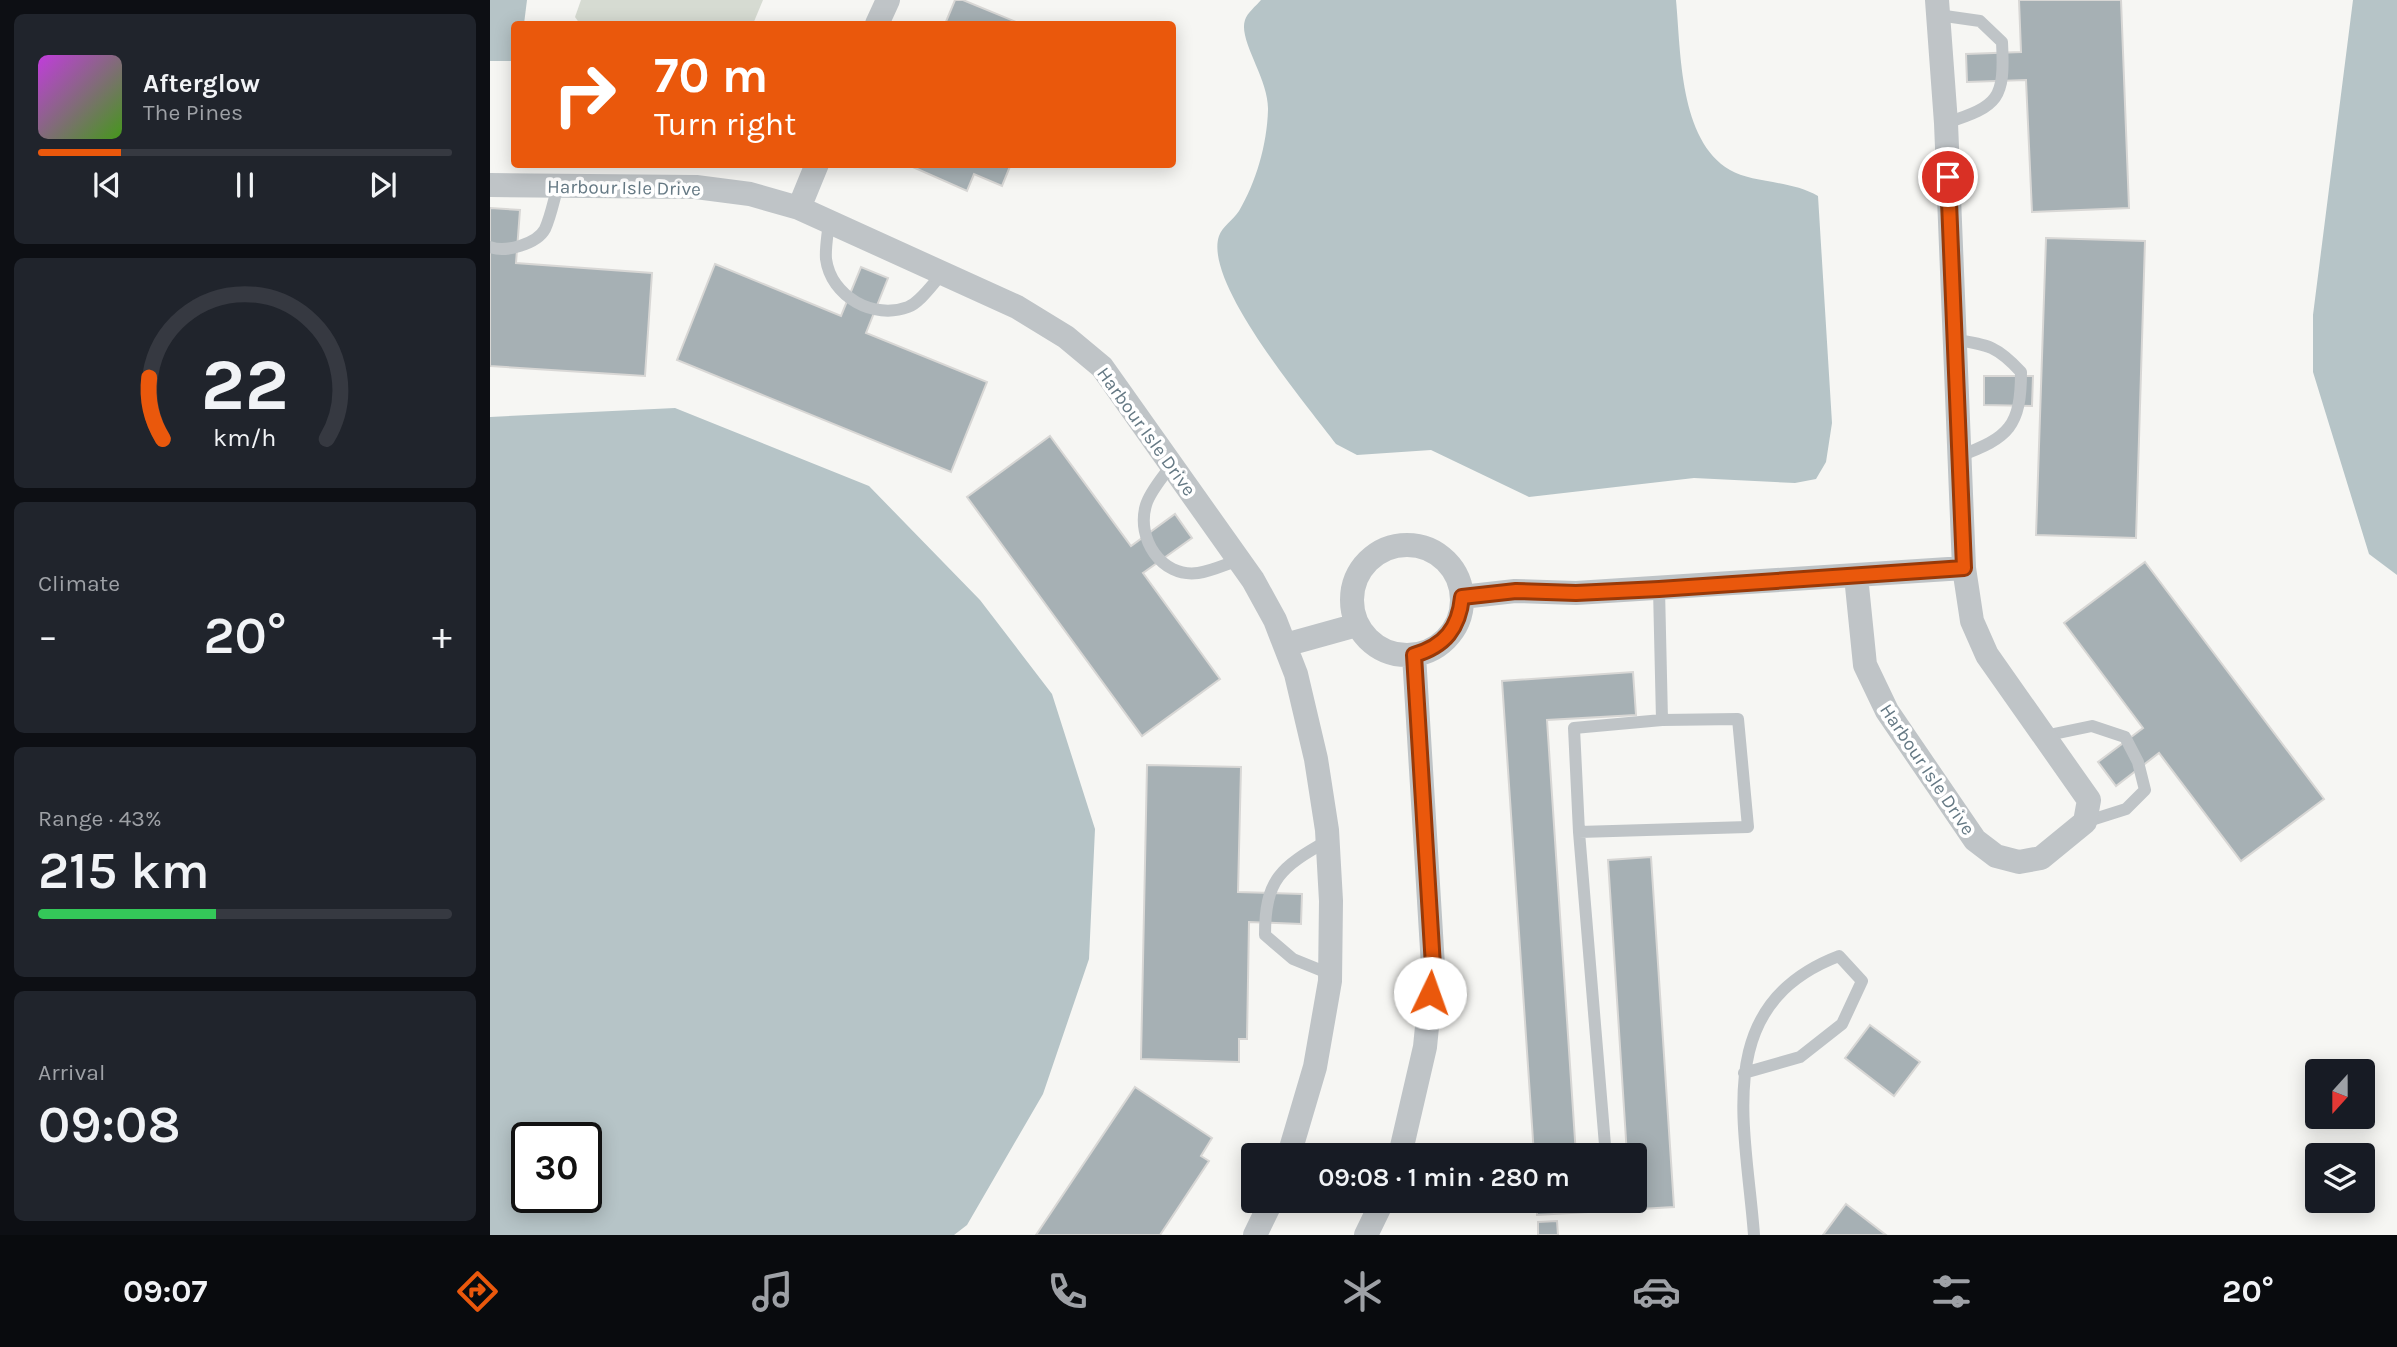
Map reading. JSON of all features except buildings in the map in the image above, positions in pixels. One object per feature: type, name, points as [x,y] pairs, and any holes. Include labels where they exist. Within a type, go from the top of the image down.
[{"type":"street","points":[[878,21],[888,0]]},
{"type":"street","points":[[1937,8],[1946,123],[1964,568],[1972,621],[1987,654],[2089,800],[2085,822]]},
{"type":"street","points":[[799,208],[815,168]]},
{"type":"street","name":"Harbour Isle Drive","points":[[490,185],[695,187],[750,194],[799,208],[1017,307],[1066,337],[1102,367],[1239,560],[1275,620],[1296,674],[1316,759],[1327,841],[1331,901],[1330,974],[1315,1067],[1293,1143]]},
{"type":"street","points":[[1401,545],[1419,547],[1435,553],[1449,565],[1458,580],[1462,597],[1454,629],[1430,650],[1414,655],[1381,649],[1367,639],[1357,625],[1352,599],[1358,573],[1369,559],[1384,550],[1401,545]]},
{"type":"street","points":[[1462,597],[1516,591],[1576,593],[1659,589],[1964,568]]},
{"type":"street","name":"Harbour Isle Drive","points":[[1856,576],[1866,665],[1887,711],[1975,840],[1996,856],[2019,862],[2041,858],[2085,822]]},
{"type":"street","points":[[1284,645],[1357,625]]},
{"type":"street","points":[[1402,1143],[1425,1047],[1433,966],[1414,655]]},
{"type":"street","points":[[1255,1235],[1266,1213]]},
{"type":"street","points":[[1366,1235],[1377,1213]]},
{"type":"lane","points":[[1937,8],[1980,21],[2002,43],[2003,71],[1997,97],[1981,112],[1946,123]]},
{"type":"lane","points":[[490,247],[496,249],[522,246],[544,231],[558,186]]},
{"type":"lane","points":[[829,221],[826,261],[841,292],[859,304],[885,313],[911,306],[943,273]]},
{"type":"lane","points":[[1955,340],[1985,343],[2003,353],[2021,372],[2021,398],[2014,425],[1992,444],[1959,456]]},
{"type":"lane","points":[[1172,464],[1146,503],[1142,529],[1153,552],[1169,569],[1196,574],[1239,560]]},
{"type":"lane","points":[[1659,589],[1662,720]]},
{"type":"lane","points":[[1579,832],[1748,827],[1738,719],[1662,720],[1574,728],[1579,832],[1605,1143]]},
{"type":"lane","points":[[2045,736],[2092,726],[2125,737],[2138,762],[2145,790],[2126,809],[2085,822]]},
{"type":"lane","points":[[1327,841],[1290,862],[1273,883],[1265,904],[1265,935],[1293,959],[1330,974]]},
{"type":"lane","points":[[1744,1073],[1800,1057],[1842,1024],[1862,981],[1839,956],[1814,966],[1788,983],[1762,1015],[1747,1049],[1744,1073],[1754,1235]]},
{"type":"shaded area","points":[[490,0],[527,0],[524,21],[511,21],[511,61],[490,61]]},
{"type":"shaded area","points":[[581,0],[763,0],[754,21],[578,21],[575,17]]},
{"type":"shaded area","points":[[1261,0],[1676,0],[1686,93],[1701,138],[1713,156],[1739,174],[1796,187],[1818,196],[1832,423],[1826,462],[1816,479],[1795,483],[1694,478],[1529,497],[1431,450],[1357,455],[1336,444],[1282,373],[1241,312],[1226,283],[1218,257],[1219,236],[1245,200],[1255,176],[1265,136],[1267,98],[1244,28],[1246,17]]},
{"type":"shaded area","points":[[2353,0],[2397,0],[2397,575],[2369,554],[2313,372],[2313,315]]},
{"type":"shaded area","points":[[675,408],[869,486],[980,600],[1052,694],[1095,829],[1089,959],[1043,1094],[967,1225],[954,1235],[490,1235],[490,417]]},
{"type":"route","points":[[1430,993],[1433,966],[1414,655],[1430,650],[1444,641],[1454,629],[1462,597],[1516,591],[1576,593],[1659,589],[1964,568],[1948,177]]}]
